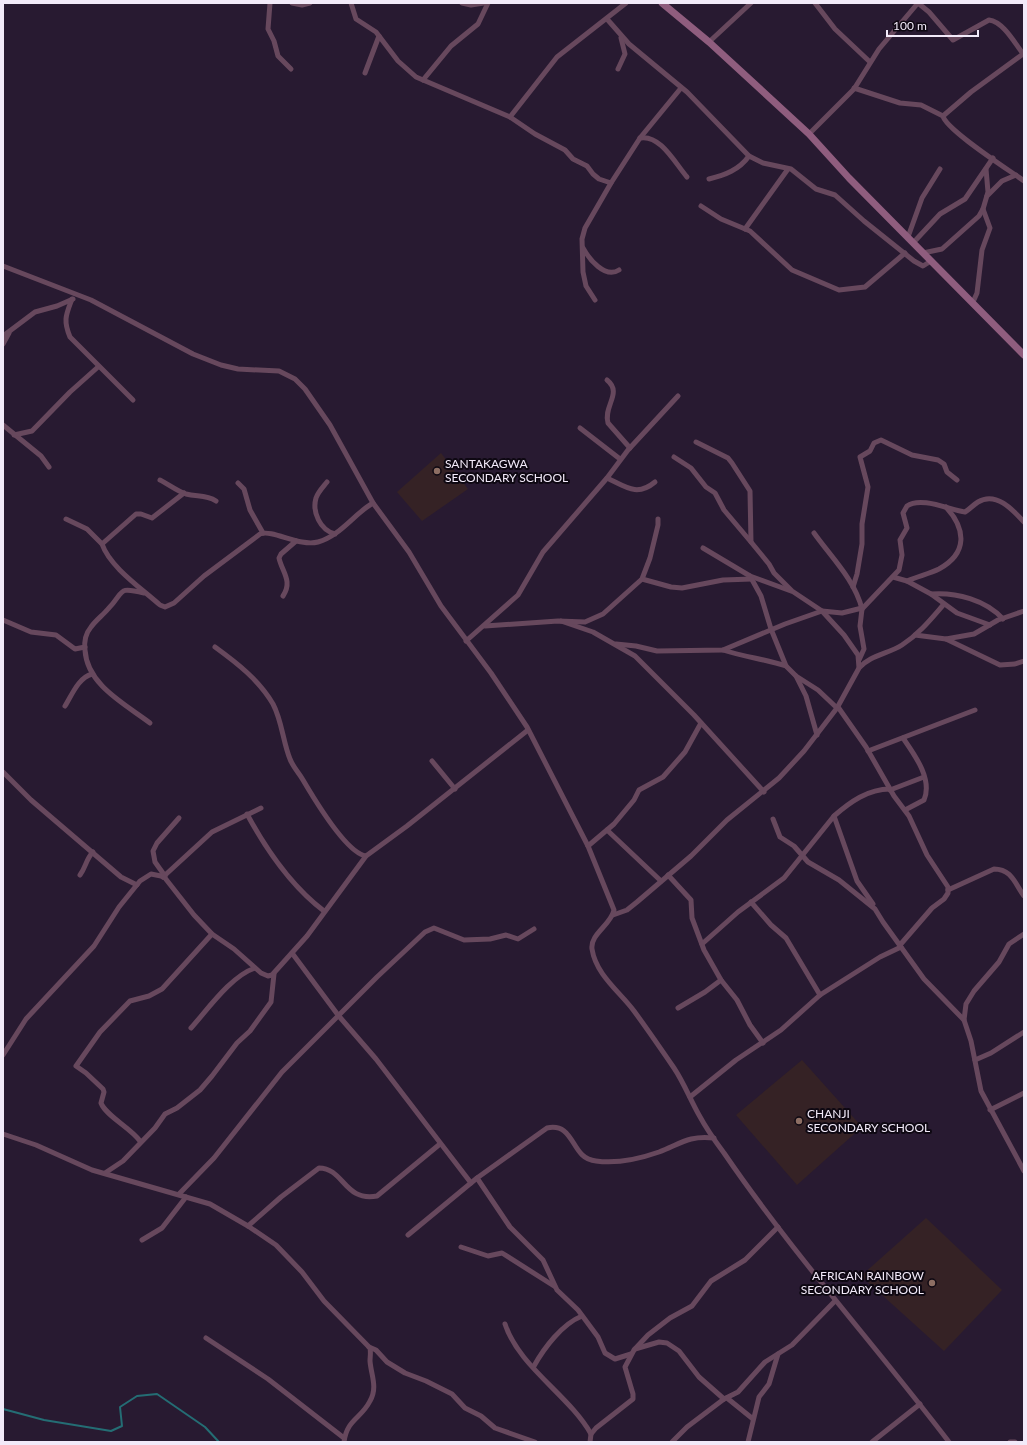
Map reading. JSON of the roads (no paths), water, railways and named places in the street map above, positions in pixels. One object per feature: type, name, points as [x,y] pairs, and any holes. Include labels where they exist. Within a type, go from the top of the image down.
[{"type":"street","points":[[270,3],[268,29],[274,41],[278,56],[291,69]]},
{"type":"street","points":[[292,3],[302,5],[310,3]]},
{"type":"street","points":[[351,3],[356,19],[365,23],[379,36],[398,61],[410,72],[423,80],[510,117],[534,134],[560,147],[573,159],[587,166],[599,179],[611,183]]},
{"type":"street","points":[[462,3],[471,5],[484,3]]},
{"type":"street","points":[[423,80],[451,46],[478,24],[488,3]]},
{"type":"street","points":[[616,3],[625,4]]},
{"type":"street","points":[[662,3],[709,42],[809,134],[1024,355]]},
{"type":"street","points":[[709,42],[751,3]]},
{"type":"street","points":[[815,3],[835,29],[870,62]]},
{"type":"street","points":[[809,134],[854,88],[879,49],[918,3],[929,12],[953,40],[989,20],[1001,27],[1024,54],[971,92],[943,116]]},
{"type":"street","points":[[510,117],[557,57],[578,39],[607,19],[625,4]]},
{"type":"street","points":[[607,19],[620,35],[681,88],[749,156],[763,163],[788,168],[816,189],[841,199],[864,221],[922,266],[931,261]]},
{"type":"street","points":[[618,68],[625,54],[620,35]]},
{"type":"street","points":[[365,74],[379,36]]},
{"type":"street","points":[[595,300],[585,281],[582,239],[585,228],[611,183],[640,138],[681,88]]},
{"type":"street","points":[[854,88],[900,103],[921,105],[943,116],[966,141],[993,158],[1024,181]]},
{"type":"street","points":[[640,138],[646,137],[654,139],[687,177]]},
{"type":"street","points":[[709,179],[731,172],[741,166],[749,156]]},
{"type":"street","points":[[911,240],[940,214],[965,199],[993,158]]},
{"type":"street","points":[[745,229],[788,168]]},
{"type":"street","points":[[911,240],[922,198],[940,169]]},
{"type":"street","points":[[923,252],[942,249],[973,222],[983,209],[988,178],[986,169]]},
{"type":"street","points":[[986,197],[1002,181],[1016,175]]},
{"type":"street","points":[[701,206],[721,219],[745,229],[792,270],[839,290],[865,287],[905,253]]},
{"type":"street","points":[[973,302],[977,293],[982,250],[990,228],[983,209]]},
{"type":"street","points":[[582,247],[595,265],[609,271],[619,270]]},
{"type":"street","points":[[3,266],[78,294],[164,340],[208,360],[238,369],[279,371],[296,379],[330,424],[373,503],[409,552],[441,606],[491,673],[528,730],[588,846],[611,903],[613,915]]},
{"type":"street","points":[[3,336],[35,312],[57,306],[72,299],[78,294]]},
{"type":"street","points":[[72,299],[65,320],[66,329],[70,337],[98,367],[133,400]]},
{"type":"street","points":[[3,344],[9,332]]},
{"type":"street","points":[[14,435],[32,431],[70,392],[98,367]]},
{"type":"street","points":[[607,380],[613,385],[614,392],[609,404],[608,423],[630,448]]},
{"type":"street","points":[[466,641],[485,626],[518,595],[543,552],[607,478],[620,459],[678,396]]},
{"type":"street","points":[[3,424],[14,435],[41,456],[49,467]]},
{"type":"street","points":[[580,428],[620,459]]},
{"type":"street","points":[[853,587],[857,574],[862,544],[862,524],[868,487],[860,457],[870,451],[874,443],[881,440],[912,455],[938,460],[957,480]]},
{"type":"street","points":[[696,442],[728,458],[747,484],[750,491],[751,542]]},
{"type":"street","points":[[674,457],[691,468],[706,487],[715,493],[724,510],[770,564],[774,573],[792,591],[822,611],[853,645],[859,660],[859,668]]},
{"type":"street","points":[[607,478],[639,491],[648,488],[655,482]]},
{"type":"street","points":[[160,480],[184,493],[198,496],[207,495],[216,501]]},
{"type":"street","points":[[327,482],[319,492],[315,504],[324,528],[328,532],[335,534]]},
{"type":"street","points":[[238,483],[244,489],[250,510],[263,533],[296,541],[318,542],[335,534],[362,509],[373,503]]},
{"type":"street","points":[[102,544],[131,517],[141,514],[152,518],[184,493]]},
{"type":"street","points":[[723,650],[771,629],[822,611],[842,613],[862,608],[893,577],[901,564],[900,540],[906,528],[903,515],[904,508],[914,503],[946,507],[965,512],[978,502],[992,499],[1008,506],[1024,522]]},
{"type":"street","points":[[907,581],[940,568],[954,554],[960,545],[962,538],[961,529],[954,516],[946,507]]},
{"type":"street","points":[[66,519],[87,529],[102,544],[111,560],[145,593],[160,605],[169,606],[204,576],[263,533]]},
{"type":"street","points":[[485,626],[561,621],[585,622],[594,619],[610,609],[642,579],[650,558],[658,519]]},
{"type":"street","points":[[814,532],[839,565],[853,587],[862,608],[860,626],[864,649],[859,660]]},
{"type":"street","points":[[283,596],[288,588],[288,581],[279,558],[281,554],[296,541]]},
{"type":"street","points":[[702,548],[751,577],[792,591]]},
{"type":"street","points":[[642,579],[672,587],[682,588],[723,580],[751,577]]},
{"type":"street","points":[[690,1097],[736,1060],[781,1030],[820,995],[880,957],[901,946],[932,908],[944,899],[948,890],[945,880],[928,855],[905,810],[890,790],[868,751],[837,707],[818,690],[796,676],[786,666],[771,629],[761,596],[751,577]]},
{"type":"street","points":[[893,577],[907,581],[931,594],[957,613],[990,625]]},
{"type":"street","points":[[145,593],[127,588],[91,626],[86,638],[85,659],[92,674],[100,684],[150,723]]},
{"type":"street","points":[[931,594],[949,594],[982,603],[996,611],[1003,619]]},
{"type":"street","points":[[944,604],[928,624],[915,635],[894,650],[864,662],[859,668],[837,707],[816,735],[779,778],[764,792],[727,820],[692,856],[637,902],[627,910],[613,915],[593,942],[592,948],[596,959],[609,983],[634,1010],[674,1068],[714,1138],[778,1227],[949,1442]]},
{"type":"street","points":[[915,635],[946,639],[974,634],[1003,619],[1024,611]]},
{"type":"street","points":[[3,620],[31,632],[56,635],[74,649],[85,647]]},
{"type":"street","points":[[561,621],[594,632],[635,656],[702,723],[764,792]]},
{"type":"street","points":[[946,639],[1000,665],[1015,664],[1024,661]]},
{"type":"street","points":[[615,644],[636,646],[657,651],[723,650],[738,655],[770,660],[786,666]]},
{"type":"street","points":[[215,646],[244,668],[262,688],[273,705],[290,760],[314,801],[326,819],[353,848],[366,856]]},
{"type":"street","points":[[65,706],[75,688],[88,675],[92,674]]},
{"type":"street","points":[[796,676],[806,696],[816,735]]},
{"type":"street","points":[[868,751],[975,710]]},
{"type":"street","points":[[588,846],[607,830],[634,800],[639,790],[663,777],[685,752],[702,723]]},
{"type":"street","points":[[105,1173],[117,1166],[140,1141],[155,1128],[165,1114],[176,1108],[200,1090],[250,1031],[271,1002],[274,974],[307,936],[366,856],[455,789],[528,730]]},
{"type":"street","points":[[903,738],[919,764],[924,777],[925,792],[924,800],[905,810]]},
{"type":"street","points":[[432,761],[455,789]]},
{"type":"street","points":[[3,772],[44,811],[121,877],[137,885]]},
{"type":"street","points":[[702,944],[752,902],[784,878],[834,816],[869,792],[890,790],[924,777]]},
{"type":"street","points":[[164,876],[212,832],[261,808]]},
{"type":"street","points":[[247,814],[264,847],[313,903],[324,911]]},
{"type":"street","points":[[834,816],[858,881],[883,922],[931,987],[947,1001],[964,1020]]},
{"type":"street","points":[[179,818],[152,851],[155,862],[194,915],[212,934],[234,949],[265,975],[274,974]]},
{"type":"street","points":[[773,819],[780,837],[794,846],[813,866],[839,880],[875,909]]},
{"type":"street","points":[[607,830],[661,881]]},
{"type":"street","points":[[80,875],[84,869],[86,860],[93,852]]},
{"type":"street","points":[[948,890],[994,869],[1000,869],[1008,872],[1012,876],[1024,896]]},
{"type":"street","points":[[3,1056],[26,1020],[64,981],[102,938],[113,916],[137,885],[145,877],[151,874],[164,876]]},
{"type":"street","points":[[668,875],[691,900],[692,918],[702,944],[721,980],[737,1000],[750,1025],[763,1043]]},
{"type":"street","points":[[752,902],[771,925],[786,938],[820,995]]},
{"type":"street","points":[[179,1194],[214,1158],[282,1072],[397,957],[430,929],[438,929],[452,937],[464,940],[490,939],[506,935],[518,939],[534,929]]},
{"type":"street","points":[[140,1141],[131,1130],[104,1108],[100,1103],[104,1092],[101,1087],[76,1066],[100,1032],[130,1001],[149,996],[162,989],[212,934]]},
{"type":"street","points":[[1024,934],[1009,944],[999,962],[974,991],[966,1004],[964,1020],[975,1060],[981,1091],[990,1110],[1022,1164],[1024,1171]]},
{"type":"street","points":[[292,953],[338,1015],[376,1060],[440,1144],[472,1183]]},
{"type":"street","points":[[191,1028],[230,985],[243,973],[255,968]]},
{"type":"street","points":[[678,1008],[705,992],[721,980]]},
{"type":"street","points":[[975,1060],[990,1053],[1024,1032]]},
{"type":"street","points":[[990,1110],[1024,1093]]},
{"type":"street","points":[[408,1235],[477,1178],[537,1134],[552,1127],[563,1130],[582,1155],[596,1161],[627,1160],[660,1152],[687,1139],[701,1137],[714,1138]]},
{"type":"street","points":[[3,1134],[36,1145],[86,1168],[210,1204],[248,1226],[276,1245],[302,1272],[324,1301],[369,1346],[376,1350],[386,1362],[405,1373],[426,1381],[452,1394],[465,1408],[481,1416],[495,1428],[535,1442]]},
{"type":"street","points":[[248,1226],[281,1197],[319,1168],[324,1168],[334,1174],[356,1194],[371,1197],[377,1196],[440,1144]]},
{"type":"street","points":[[477,1178],[510,1227],[543,1260],[554,1286],[562,1297],[578,1310],[598,1337],[606,1353],[610,1357],[619,1359],[659,1342],[667,1343],[679,1352],[699,1377],[725,1399],[753,1419]]},
{"type":"street","points":[[142,1240],[162,1228],[186,1197]]},
{"type":"street","points":[[590,1442],[591,1434],[596,1428],[633,1399],[633,1394],[625,1367],[633,1352],[661,1324],[692,1306],[712,1281],[744,1260],[778,1227]]},
{"type":"street","points":[[461,1247],[488,1256],[502,1252],[554,1286]]},
{"type":"street","points":[[672,1442],[687,1427],[725,1399],[738,1392],[759,1368],[792,1345],[836,1301]]},
{"type":"street","points":[[534,1366],[540,1355],[564,1327],[582,1316]]},
{"type":"street","points":[[505,1324],[511,1339],[556,1393],[576,1412],[591,1434]]},
{"type":"street","points":[[206,1338],[268,1379],[344,1440],[348,1425],[364,1410],[371,1400],[374,1380],[369,1346]]},
{"type":"street","points":[[748,1442],[759,1397],[769,1384],[778,1354]]},
{"type":"street","points":[[872,1442],[920,1404]]},
{"type":"street","points":[[1010,1442],[1015,1442]]},
{"type":"waterway","points":[[3,1409],[44,1420],[111,1431],[122,1426],[120,1407],[137,1396],[157,1394],[205,1427],[219,1442]]},
{"type":"place","name":"SANTAKAGWA SECONDARY SCHOOL","points":[[437,471]]},
{"type":"place","name":"CHANJI SECONDARY SCHOOL","points":[[799,1121]]},
{"type":"place","name":"AFRICAN RAINBOW SECONDARY SCHOOL","points":[[932,1283]]}]
